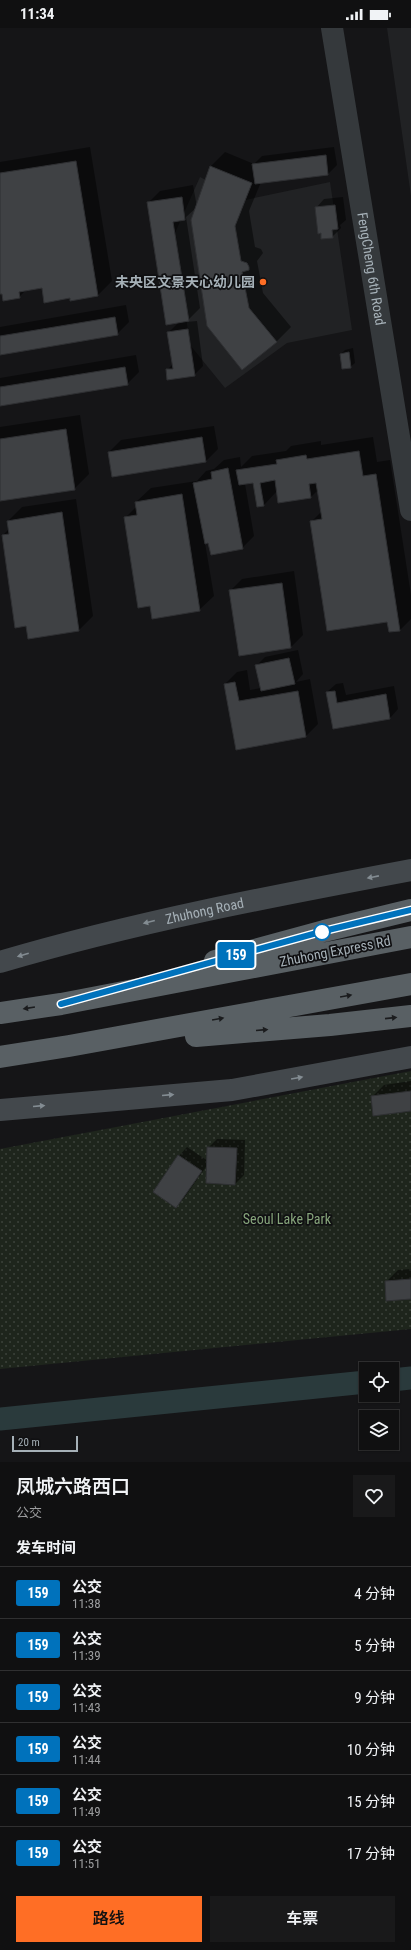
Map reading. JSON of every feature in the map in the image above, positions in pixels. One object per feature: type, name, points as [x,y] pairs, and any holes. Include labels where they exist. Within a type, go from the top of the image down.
[{"type":"highway","points":[[61,1004],[324,931],[411,910]]},
{"type":"highway","name":"Zhuhong Express Rd","points":[[0,1013],[61,1004],[411,937]]},
{"type":"highway","points":[[0,1057],[69,1046],[411,984]]},
{"type":"highway","points":[[69,1046],[330,1025],[411,1016]]},
{"type":"main road","name":"Zhuhong Road","points":[[0,962],[54,946],[177,915],[411,870]]},
{"type":"main road","points":[[0,1110],[232,1090],[411,1058]]},
{"type":"street","name":"FengCheng 6th Road","points":[[332,28],[411,510]]},
{"type":"shaded area","points":[[387,28],[411,28],[411,196]]},
{"type":"shaded area","name":"未央区文景天心幼儿园","points":[[200,177],[245,200],[330,182],[352,330],[287,343],[225,388],[190,345],[174,235]]},
{"type":"green space","name":"Seoul Lake Park","points":[[411,1071],[411,1329],[0,1369],[0,1149]]},
{"type":"building","points":[[326,155],[328,175],[255,184],[252,164]]},
{"type":"building","points":[[76,161],[98,296],[70,301],[70,298],[44,303],[42,288],[19,292],[20,298],[3,301],[2,294],[0,294],[0,173]]},
{"type":"building","points":[[210,166],[252,183],[235,226],[241,261],[247,263],[249,267],[249,270],[242,272],[249,308],[277,342],[242,370],[207,326],[191,220]]},
{"type":"building","points":[[182,197],[185,220],[173,222],[189,321],[166,325],[147,202]]},
{"type":"building","points":[[335,205],[338,229],[332,230],[333,238],[321,239],[321,233],[318,234],[315,207]]},
{"type":"building","points":[[115,317],[118,335],[0,355],[0,336]]},
{"type":"building","points":[[188,329],[195,376],[167,380],[166,369],[173,369],[167,332]]},
{"type":"building","points":[[349,352],[351,368],[342,369],[340,354]]},
{"type":"building","points":[[125,367],[128,385],[0,406],[0,387]]},
{"type":"building","points":[[66,429],[75,490],[0,501],[0,439]]},
{"type":"building","points":[[202,437],[206,462],[112,477],[108,452]]},
{"type":"building","points":[[359,451],[363,476],[376,474],[400,631],[389,632],[387,622],[327,631],[310,521],[322,519],[316,483],[309,484],[311,498],[278,503],[275,480],[260,483],[264,506],[257,507],[253,483],[239,485],[236,470],[277,464],[276,460],[306,455],[307,459]]},
{"type":"building","points":[[228,468],[243,549],[211,555],[208,543],[205,544],[193,483],[212,479],[211,472]]},
{"type":"building","points":[[182,494],[200,611],[152,619],[150,606],[138,608],[124,517],[137,515],[135,502]]},
{"type":"building","points":[[62,512],[79,631],[28,639],[26,626],[15,628],[2,535],[9,534],[7,521]]},
{"type":"building","points":[[282,583],[291,648],[239,656],[229,590]]},
{"type":"building","points":[[289,658],[295,684],[261,691],[255,665]]},
{"type":"building","points":[[235,682],[239,701],[298,691],[306,737],[236,750],[224,684]]},
{"type":"building","points":[[335,691],[337,703],[386,694],[390,719],[333,729],[326,692]]},
{"type":"building","points":[[411,1091],[411,1111],[373,1116],[371,1096]]},
{"type":"building","points":[[207,1147],[237,1148],[235,1185],[206,1183]]},
{"type":"building","points":[[178,1155],[202,1171],[176,1208],[153,1192]]},
{"type":"building","points":[[411,1279],[411,1299],[386,1301],[385,1281]]},
{"type":"waterway","points":[[399,1379],[411,1378]]},
{"type":"waterway","points":[[0,1419],[359,1383]]},
{"type":"bus line","name":"159","points":[[61,1004],[324,931],[411,910]]},
{"type":"place","name":"未央区文景天心幼儿园","points":[[263,282]]}]
